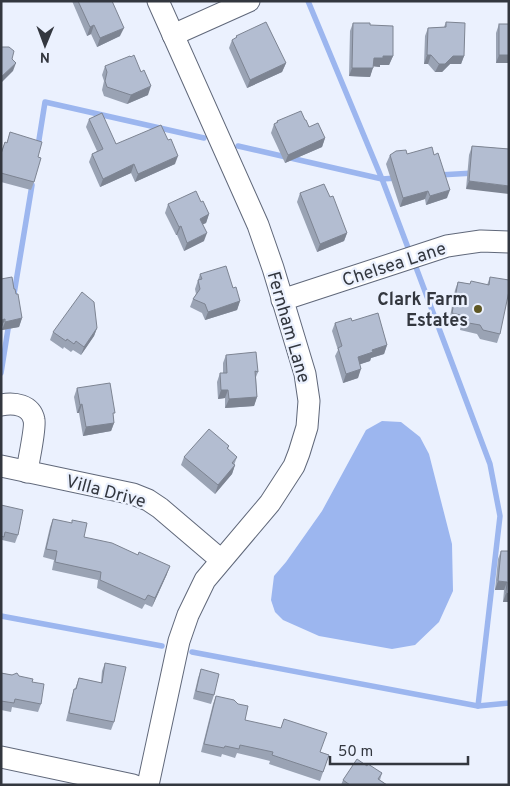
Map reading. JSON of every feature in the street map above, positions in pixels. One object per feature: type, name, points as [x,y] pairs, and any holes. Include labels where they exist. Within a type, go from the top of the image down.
[{"type":"street","name":"Fernham Lane","points":[[148,785],[179,641],[188,615],[205,580],[270,503],[294,466],[300,453],[307,427],[308,401],[305,374],[258,225],[158,1]]},
{"type":"street","points":[[173,35],[249,1]]},
{"type":"street","name":"Chelsea Lane","points":[[282,300],[448,246],[481,241],[509,242]]},
{"type":"street","points":[[1,405],[10,403],[21,405],[30,411],[34,419],[27,472]]},
{"type":"street","name":"Villa Drive","points":[[1,466],[133,494],[148,500],[221,560]]},
{"type":"street","points":[[1,757],[133,785]]},
{"type":"water","points":[[382,421],[401,422],[420,437],[429,454],[452,544],[453,591],[439,622],[415,645],[392,649],[319,636],[283,620],[275,612],[271,600],[274,576],[322,511],[366,430]]},
{"type":"building","points":[[78,1],[112,1],[124,28],[100,38],[94,25],[90,27]]},
{"type":"building","points":[[266,22],[286,63],[250,80],[232,40],[236,36]]},
{"type":"building","points":[[446,22],[465,23],[464,56],[453,56],[445,64],[439,64],[431,55],[427,55],[428,28],[446,27]]},
{"type":"building","points":[[353,23],[393,26],[393,56],[374,58],[373,68],[352,68]]},
{"type":"building","points":[[499,24],[509,24],[509,55],[499,55]]},
{"type":"building","points":[[1,46],[9,47],[14,51],[12,59],[16,63],[1,77]]},
{"type":"building","points":[[134,55],[141,72],[144,70],[151,86],[131,95],[107,87],[105,66]]},
{"type":"building","points":[[301,111],[309,127],[318,123],[325,138],[288,155],[274,124]]},
{"type":"building","points":[[102,113],[116,144],[161,125],[168,140],[171,139],[178,156],[138,174],[134,164],[103,179],[92,154],[103,149],[89,119]]},
{"type":"building","points":[[10,132],[42,142],[38,157],[41,158],[34,182],[1,173],[1,154]]},
{"type":"building","points":[[472,146],[509,149],[509,186],[469,181]]},
{"type":"building","points":[[432,147],[434,155],[438,153],[450,190],[430,196],[428,191],[403,198],[390,155],[396,151],[406,150],[407,154]]},
{"type":"building","points":[[324,184],[330,197],[333,196],[347,233],[320,244],[300,193]]},
{"type":"building","points":[[196,191],[209,214],[200,219],[207,233],[187,243],[181,226],[179,227],[168,204]]},
{"type":"building","points":[[226,266],[233,288],[236,287],[240,301],[208,312],[205,304],[193,299],[200,289],[198,280],[202,279],[200,274]]},
{"type":"building","points":[[12,277],[14,289],[16,294],[18,294],[22,318],[5,322],[5,319],[1,320],[1,279]]},
{"type":"building","name":"Clark Farm Estates","points":[[490,277],[509,280],[509,291],[500,334],[483,330],[480,325],[463,322],[464,316],[452,313],[458,282],[470,284],[471,281],[489,285]]},
{"type":"building","points":[[82,292],[94,302],[97,328],[84,347],[76,341],[74,344],[67,339],[66,341],[53,332]]},
{"type":"building","points":[[378,313],[387,345],[358,357],[361,369],[346,374],[338,348],[342,346],[335,323],[351,318],[352,321]]},
{"type":"building","points":[[256,352],[258,372],[255,371],[257,397],[229,399],[228,390],[221,390],[220,373],[227,373],[226,355]]},
{"type":"building","points":[[110,383],[115,413],[113,413],[114,423],[86,427],[77,388]]},
{"type":"building","points":[[209,429],[229,446],[227,448],[237,457],[232,463],[235,465],[218,485],[184,457]]},
{"type":"building","points":[[1,505],[23,510],[18,535],[5,532],[4,537],[1,536]]},
{"type":"building","points":[[53,519],[72,523],[72,520],[87,523],[84,537],[112,543],[138,555],[139,552],[170,566],[155,598],[148,595],[145,600],[100,580],[101,572],[55,562],[57,551],[46,549]]},
{"type":"building","points":[[501,551],[509,551],[509,594],[506,593],[507,582],[498,581]]},
{"type":"building","points":[[105,663],[126,667],[114,722],[69,713],[74,689],[76,689],[79,678],[102,683]]},
{"type":"building","points":[[201,669],[219,674],[214,695],[196,691]]},
{"type":"building","points":[[1,673],[12,675],[17,673],[19,676],[33,679],[32,682],[44,684],[41,704],[15,699],[14,703],[1,701]]},
{"type":"building","points":[[216,696],[234,700],[238,704],[248,706],[245,720],[281,728],[284,719],[327,733],[320,752],[329,755],[323,772],[272,755],[273,752],[240,745],[239,749],[204,744]]},
{"type":"building","points":[[357,759],[382,773],[378,779],[387,785],[350,785],[343,780]]},
{"type":"waterway","points":[[308,1],[382,179],[410,253]]},
{"type":"waterway","points":[[38,146],[45,102],[204,138]]},
{"type":"waterway","points":[[238,146],[382,179],[397,178]]},
{"type":"waterway","points":[[439,175],[474,173]]},
{"type":"waterway","points":[[14,294],[32,185]]},
{"type":"waterway","points":[[414,262],[490,464],[500,516],[478,706]]},
{"type":"waterway","points":[[1,373],[9,323]]},
{"type":"waterway","points":[[1,616],[162,646]]},
{"type":"waterway","points":[[192,652],[478,706],[509,703]]},
{"type":"place","name":"Clark Farm Estates","points":[[478,309]]}]
